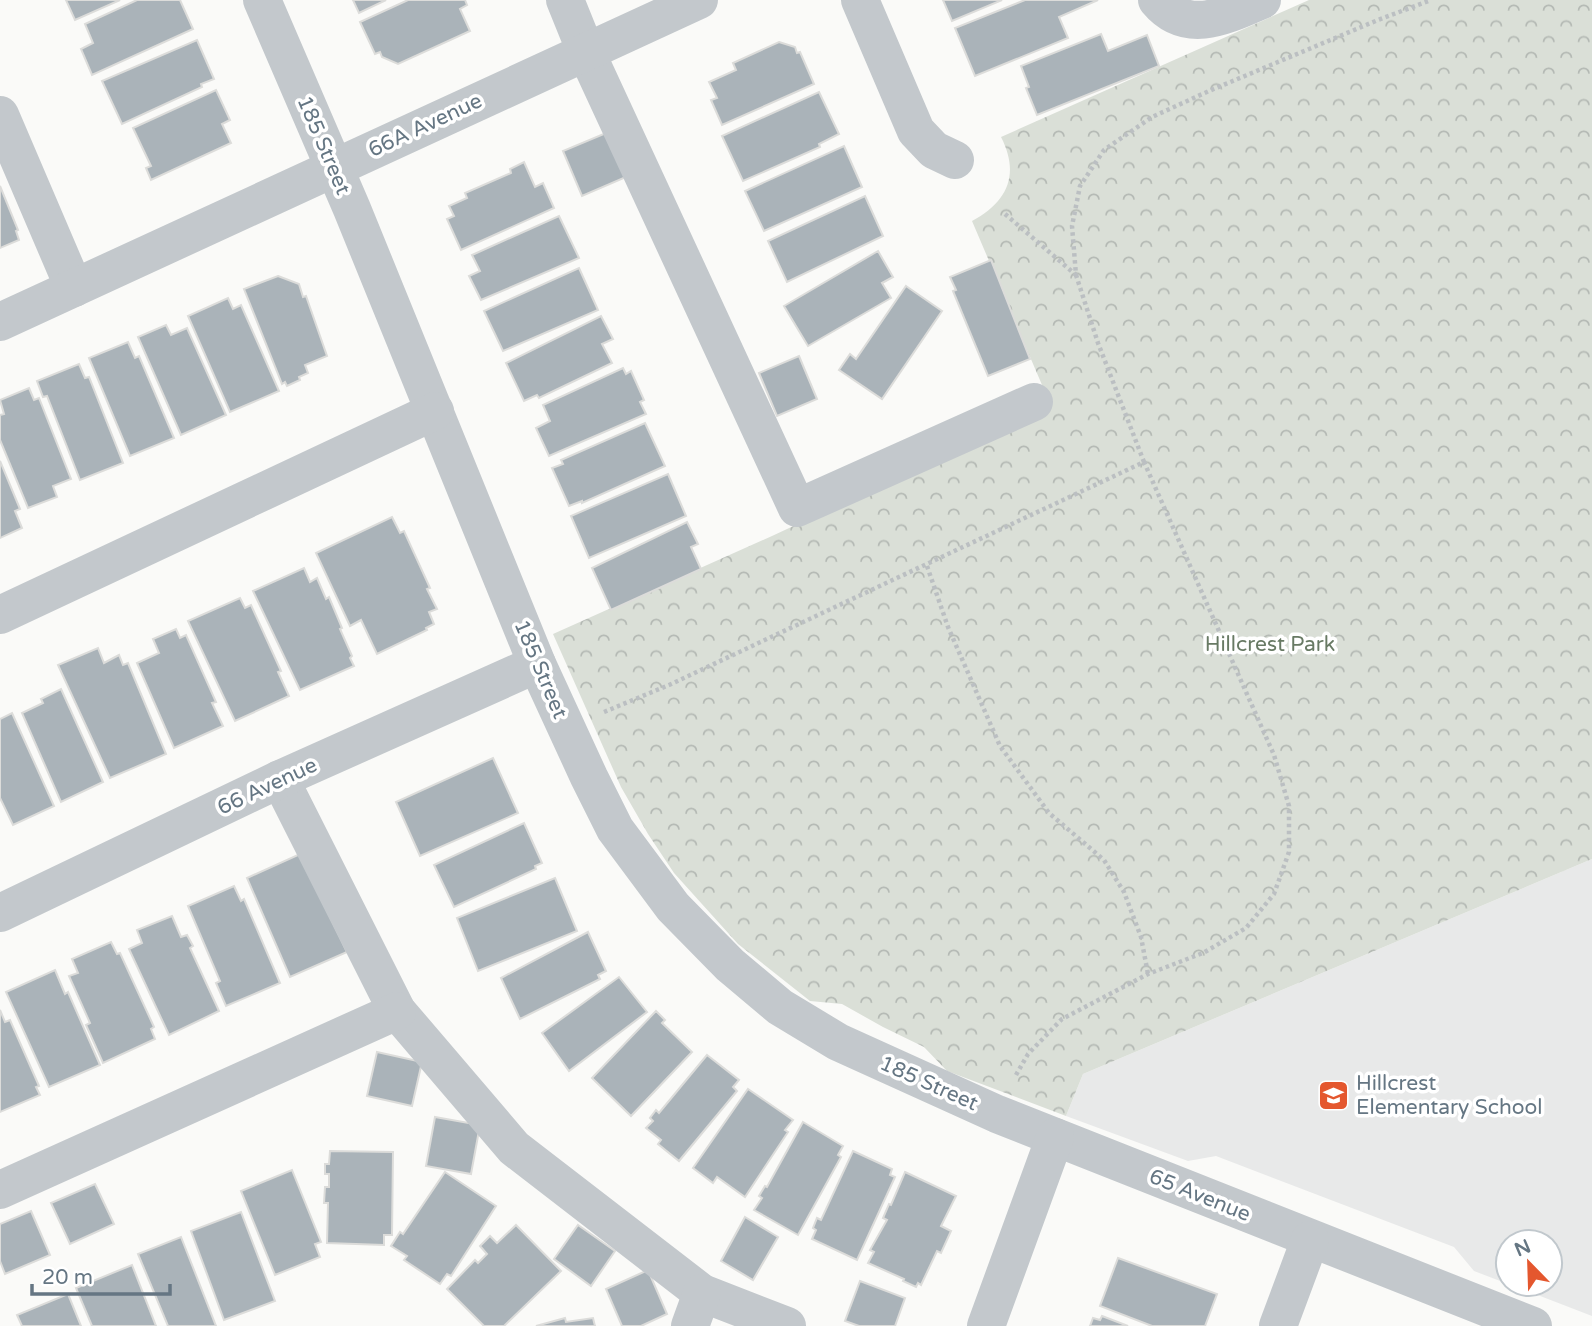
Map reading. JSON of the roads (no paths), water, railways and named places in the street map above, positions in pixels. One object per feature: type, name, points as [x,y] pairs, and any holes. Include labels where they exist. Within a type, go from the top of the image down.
[{"type":"street","name":"185 Street","points":[[262,0],[334,167],[537,664],[615,829],[673,906],[730,965],[780,1007],[838,1042],[1055,1137]]},
{"type":"street","points":[[565,0],[586,52],[797,508],[1034,402]]},
{"type":"street","name":"66A Avenue","points":[[0,322],[699,0]]},
{"type":"street","points":[[860,0],[916,131],[934,150],[955,160]]},
{"type":"street","points":[[1157,0],[1164,9],[1189,20],[1216,20],[1262,0]]},
{"type":"street","points":[[0,115],[74,288]]},
{"type":"street","points":[[0,615],[435,411]]},
{"type":"street","name":"66 Avenue","points":[[0,913],[280,779],[537,664]]},
{"type":"street","points":[[280,779],[397,1011],[514,1148],[696,1309],[787,1326]]},
{"type":"street","points":[[0,1191],[397,1011]]},
{"type":"street","points":[[986,1326],[1055,1137]]},
{"type":"street","name":"65 Avenue","points":[[1055,1137],[1533,1326]]},
{"type":"street","points":[[1278,1326],[1310,1240]]},
{"type":"place","name":"Hillcrest Elementary School","points":[[1333,1095]]},
{"type":"park label","name":"Hillcrest Park","points":[[1270,644]]}]
